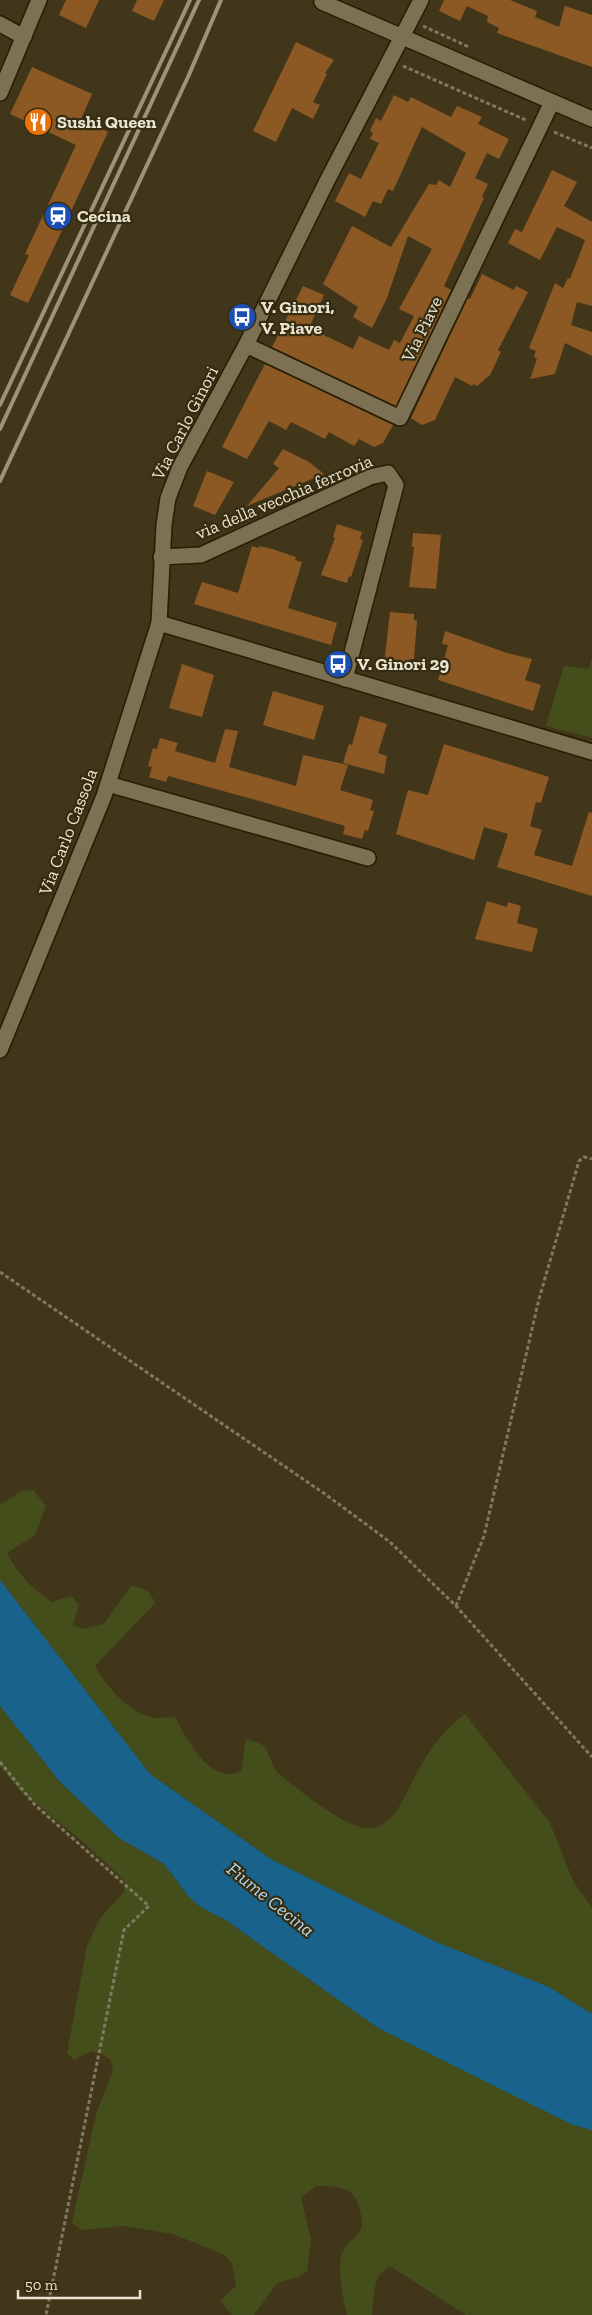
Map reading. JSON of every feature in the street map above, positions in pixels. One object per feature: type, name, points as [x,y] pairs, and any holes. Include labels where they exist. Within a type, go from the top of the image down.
[{"type":"street","points":[[0,92],[39,0]]},
{"type":"street","name":"Via Carlo Ginori","points":[[159,623],[161,557],[168,498],[180,466],[246,345],[327,181],[421,0]]},
{"type":"street","points":[[322,2],[592,120]]},
{"type":"street","points":[[0,24],[24,37]]},
{"type":"street","name":"Via Piave","points":[[246,345],[400,418],[552,102]]},
{"type":"street","name":"via della vecchia ferrovia","points":[[161,557],[201,555],[370,477],[388,474],[396,485],[345,678]]},
{"type":"street","points":[[159,623],[592,752]]},
{"type":"street","name":"Via Carlo Cassola","points":[[0,1050],[108,784],[159,623]]},
{"type":"street","points":[[108,784],[368,858]]},
{"type":"path","points":[[391,60],[592,148]]},
{"type":"path","points":[[456,1606],[484,1536],[539,1300],[579,1161],[584,1157],[592,1159]]},
{"type":"path","points":[[0,1272],[325,1494],[390,1542],[456,1606],[592,1757]]},
{"type":"path","points":[[0,1762],[35,1805],[148,1906],[124,1930],[46,2315]]},
{"type":"green space","points":[[592,657],[592,738],[546,726],[564,666],[589,669]]},
{"type":"green space","points":[[33,1490],[46,1506],[35,1535],[7,1553],[11,1561],[38,1592],[52,1602],[71,1596],[79,1605],[73,1625],[83,1629],[104,1624],[131,1586],[140,1587],[151,1595],[155,1603],[95,1666],[118,1697],[134,1710],[153,1718],[175,1717],[184,1734],[204,1762],[221,1773],[230,1774],[241,1771],[246,1738],[265,1746],[276,1770],[286,1780],[333,1814],[353,1825],[369,1828],[382,1825],[392,1817],[400,1806],[432,1748],[441,1736],[465,1714],[550,1823],[573,1881],[592,1908],[592,2014],[549,1987],[434,1941],[271,1859],[150,1774],[0,1580],[0,1505],[22,1491]]},
{"type":"green space","points":[[0,1706],[60,1782],[119,1838],[164,1864],[188,1896],[199,1906],[227,1921],[378,2028],[573,2125],[592,2130],[592,2315],[466,2315],[390,2266],[384,2270],[377,2281],[372,2315],[347,2315],[341,2279],[341,2257],[346,2247],[360,2231],[362,2219],[355,2198],[351,2193],[341,2188],[316,2186],[301,2198],[311,2239],[307,2271],[298,2277],[277,2283],[254,2315],[232,2315],[220,2301],[236,2286],[232,2264],[225,2255],[173,2234],[124,2226],[81,2230],[72,2223],[96,2114],[113,2071],[111,2060],[102,2054],[92,2051],[74,2060],[67,2053],[87,1946],[101,1917],[124,1892],[125,1881],[83,1842],[19,1790],[0,1766]]},
{"type":"water","name":"Fiume Cecina","points":[[0,1580],[150,1774],[271,1859],[434,1941],[549,1987],[592,2014],[592,2130],[573,2125],[378,2028],[227,1921],[199,1906],[188,1896],[164,1864],[119,1838],[60,1782],[0,1706]]},
{"type":"building","points":[[66,0],[99,0],[86,28],[59,15]]},
{"type":"building","points":[[137,0],[164,0],[154,21],[132,11]]},
{"type":"building","points":[[444,0],[510,0],[537,11],[535,17],[559,27],[565,6],[592,15],[592,67],[497,33],[499,28],[487,22],[488,16],[467,6],[460,21],[439,11]]},
{"type":"building","points":[[296,42],[334,60],[325,73],[327,74],[313,102],[320,105],[313,119],[292,108],[276,142],[253,131]]},
{"type":"building","points":[[32,67],[92,94],[81,119],[108,132],[28,303],[10,295],[29,255],[25,254],[76,145],[10,114]]},
{"type":"building","points":[[394,95],[408,102],[411,97],[451,117],[457,106],[482,117],[478,124],[509,139],[499,159],[487,153],[475,178],[488,184],[482,197],[484,198],[444,286],[451,290],[396,406],[272,347],[303,286],[324,295],[309,328],[353,349],[359,336],[389,350],[394,340],[400,343],[414,316],[399,309],[432,249],[408,236],[387,298],[372,328],[353,317],[358,307],[323,284],[352,226],[391,247],[429,184],[436,185],[439,180],[450,187],[466,153],[422,127],[393,191],[388,189],[381,204],[373,201],[365,217],[335,201],[349,173],[361,179],[379,143],[370,139],[373,133],[370,131],[376,118],[381,121]]},
{"type":"building","points":[[552,170],[577,182],[564,206],[592,222],[592,306],[577,302],[571,325],[592,332],[592,356],[565,343],[555,374],[530,379],[537,359],[534,357],[536,351],[529,348],[555,283],[563,288],[568,278],[570,279],[585,240],[557,227],[540,260],[508,243],[515,229],[522,232]]},
{"type":"building","points":[[482,274],[514,290],[516,286],[528,292],[498,350],[501,352],[490,375],[477,386],[474,384],[472,386],[455,377],[435,420],[422,425],[411,418],[468,298],[470,299]]},
{"type":"building","points":[[265,364],[393,425],[383,443],[374,447],[359,439],[354,446],[329,432],[325,439],[291,422],[286,430],[269,421],[247,459],[222,447]]},
{"type":"building","points":[[283,449],[309,462],[324,474],[247,506],[279,468],[273,464]]},
{"type":"building","points":[[207,471],[234,482],[215,515],[193,506]]},
{"type":"building","points":[[337,524],[362,532],[360,539],[363,540],[351,577],[349,576],[347,583],[321,575],[335,538],[333,537]]},
{"type":"building","points":[[413,533],[441,535],[436,589],[409,587],[414,547],[412,547]]},
{"type":"building","points":[[252,546],[272,549],[296,557],[295,560],[302,562],[288,608],[337,623],[331,645],[194,604],[202,582],[238,593]]},
{"type":"building","points":[[390,612],[414,614],[414,620],[417,621],[414,659],[410,659],[410,666],[384,664]]},
{"type":"building","points":[[445,631],[507,653],[532,659],[525,680],[541,685],[533,711],[438,680],[448,645],[442,644]]},
{"type":"building","points":[[182,664],[214,675],[202,717],[169,708]]},
{"type":"building","points":[[273,691],[324,706],[314,740],[263,725]]},
{"type":"building","points":[[360,716],[387,724],[378,753],[387,756],[384,774],[343,763],[349,744],[352,745]]},
{"type":"building","points":[[225,729],[238,731],[229,767],[296,786],[303,755],[348,765],[340,790],[373,800],[370,810],[374,811],[368,831],[365,830],[362,839],[343,834],[345,826],[263,802],[168,776],[166,782],[149,777],[152,767],[148,766],[153,748],[157,749],[160,738],[178,743],[175,751],[215,763]]},
{"type":"building","points":[[444,744],[549,777],[541,803],[536,802],[530,826],[542,830],[534,855],[572,866],[589,812],[592,813],[592,896],[497,867],[508,834],[484,827],[474,860],[396,834],[408,790],[428,795]]},
{"type":"building","points":[[487,901],[507,907],[508,902],[521,906],[517,923],[538,929],[532,952],[475,939]]},
{"type":"railway","points":[[0,405],[190,0]]},
{"type":"railway","points":[[0,429],[199,0]]},
{"type":"railway","points":[[0,481],[188,77],[221,0]]},
{"type":"place","name":"Sushi Queen","points":[[38,122]]},
{"type":"place","name":"Cecina","points":[[58,216]]},
{"type":"place","name":"V. Ginori, V. Piave","points":[[242,317]]},
{"type":"place","name":"V. Ginori 29","points":[[338,664]]}]
